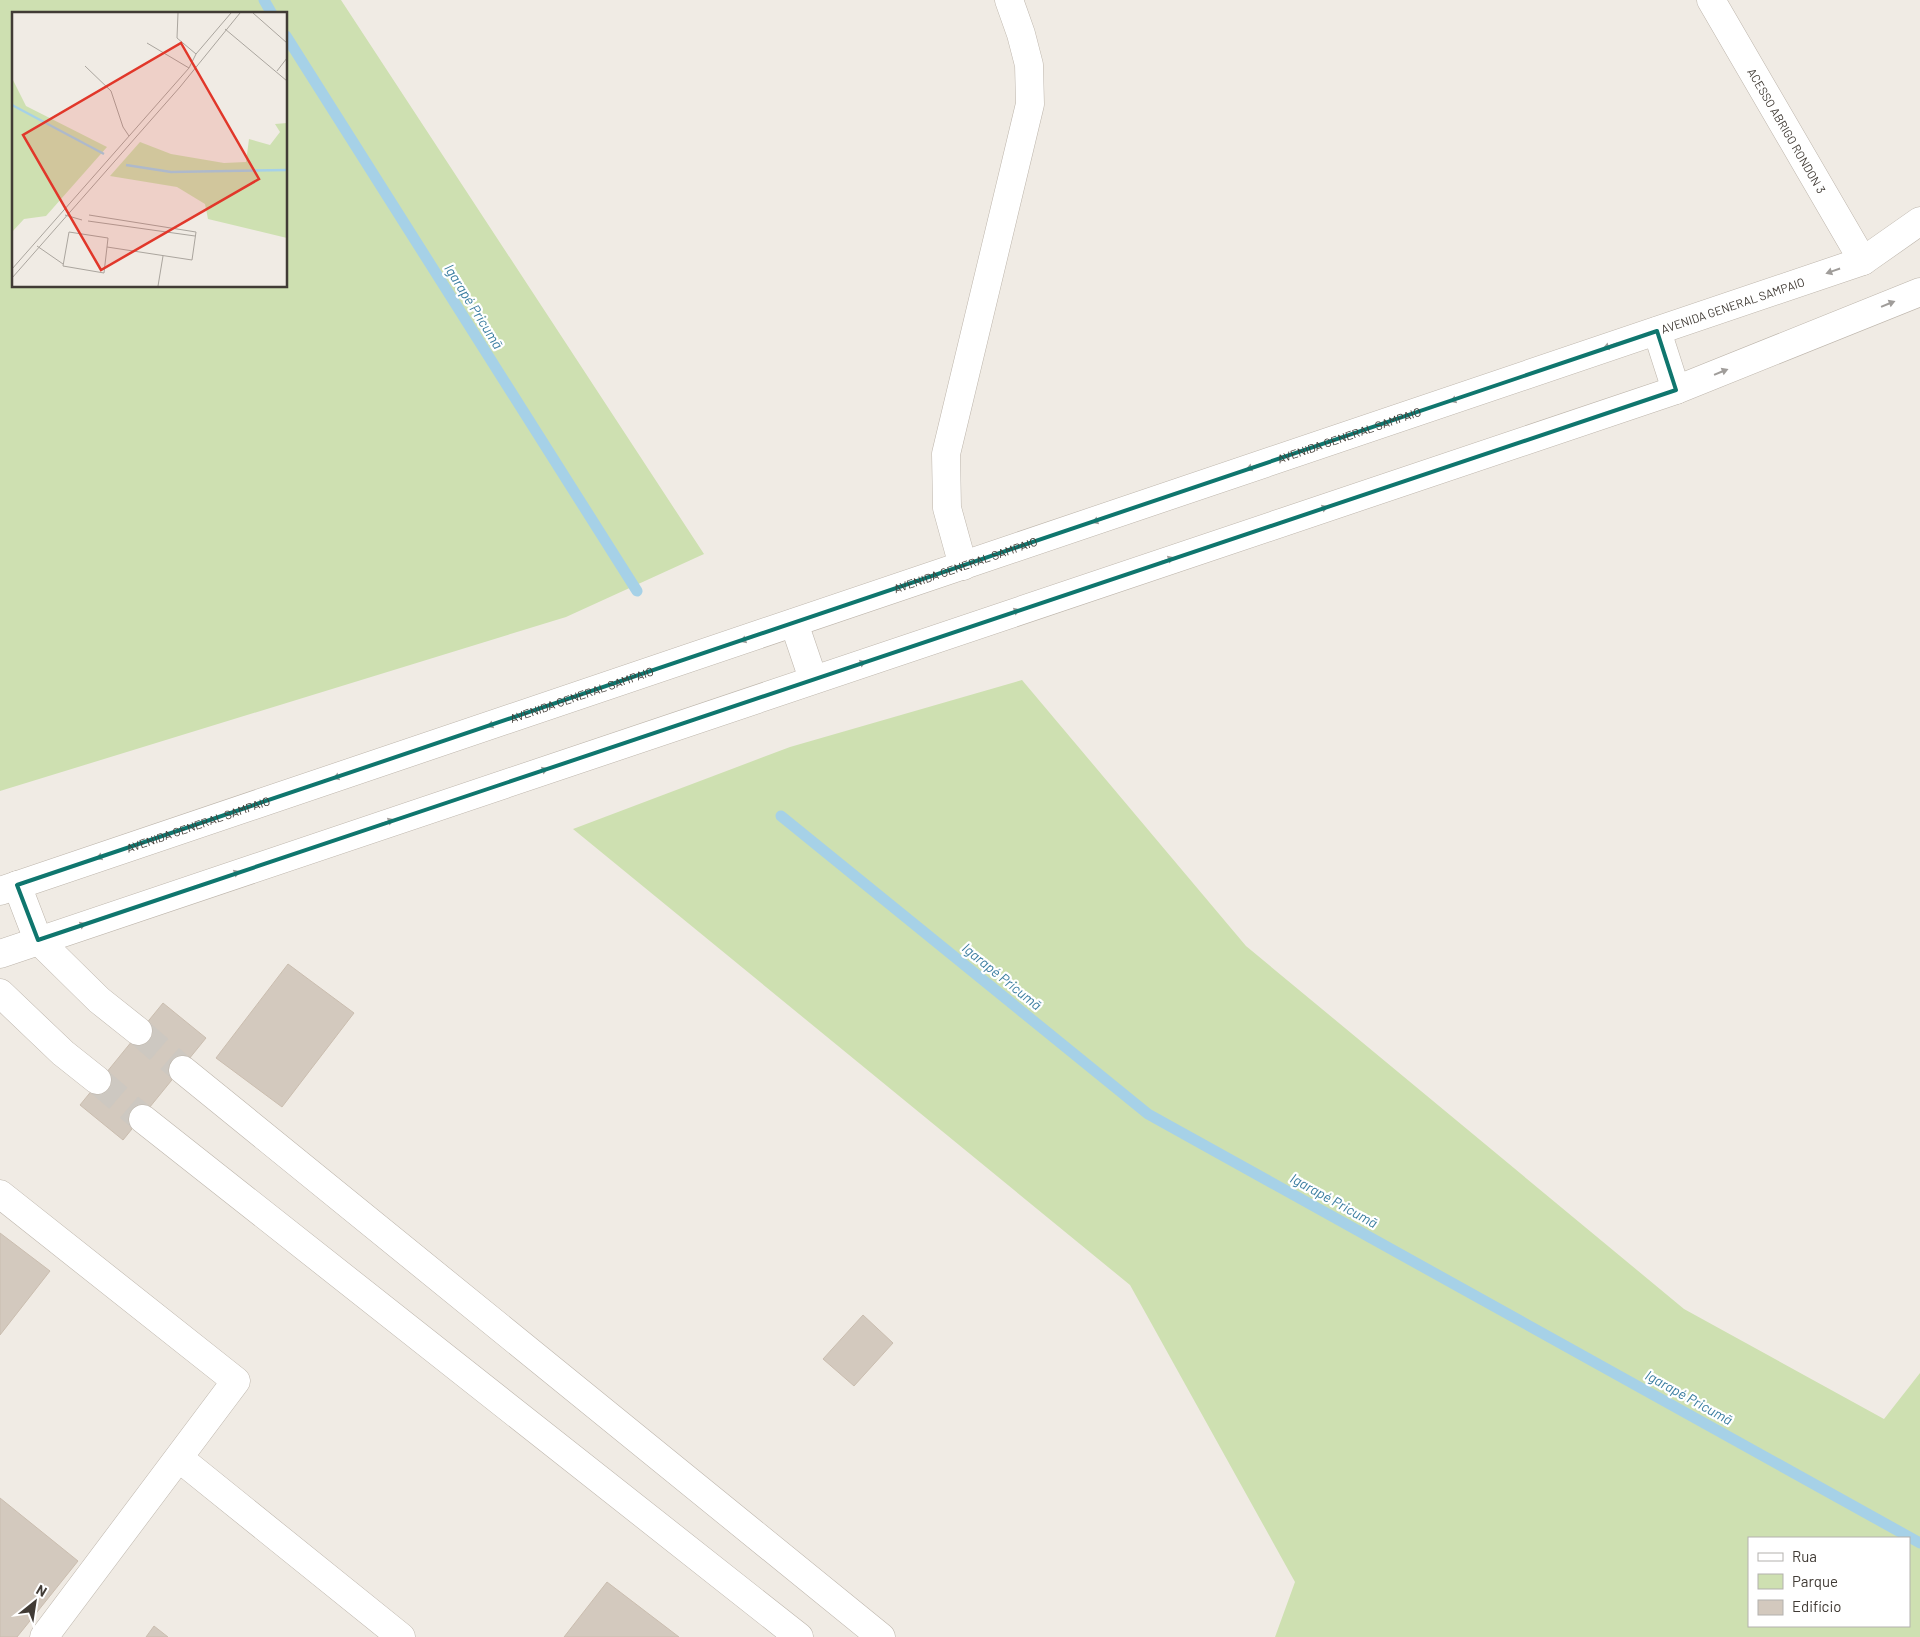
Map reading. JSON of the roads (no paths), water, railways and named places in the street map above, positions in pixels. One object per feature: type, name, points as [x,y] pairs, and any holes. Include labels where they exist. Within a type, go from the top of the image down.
[{"type":"street","points":[[963,566],[947,508],[946,454],[1030,104],[1029,65],[1021,34],[1008,0]]},
{"type":"street","name":"ACESSO ABRIGO RONDON 3","points":[[1711,0],[1863,261]]},
{"type":"street","name":"AVENIDA GENERAL SAMPAIO","points":[[8,888],[1863,261],[1920,221]]},
{"type":"street","points":[[0,954],[1676,390],[1920,292]]},
{"type":"street","points":[[1657,331],[1676,390]]},
{"type":"street","points":[[794,623],[813,679]]},
{"type":"street","points":[[8,888],[38,940],[99,1000],[138,1031]]},
{"type":"street","points":[[0,993],[63,1053],[97,1080]]},
{"type":"street","points":[[184,1070],[881,1637]]},
{"type":"street","points":[[143,1118],[799,1637]]},
{"type":"street","points":[[0,1194],[236,1380],[44,1637]]},
{"type":"street","points":[[178,1458],[401,1637]]},
{"type":"waterway","name":"Igarapé Pricumã","points":[[264,0],[271,12]]},
{"type":"waterway","name":"Igarapé Pricumã","points":[[288,39],[637,591]]},
{"type":"waterway","name":"Igarapé Pricumã","points":[[781,816],[1148,1114],[1909,1537]]},
{"type":"waterway","name":"Igarapé Pricumã","points":[[1910,1537],[1920,1543]]},
{"type":"tunnel","points":[[138,1031],[183,1070]]},
{"type":"tunnel","points":[[97,1080],[143,1119]]}]
